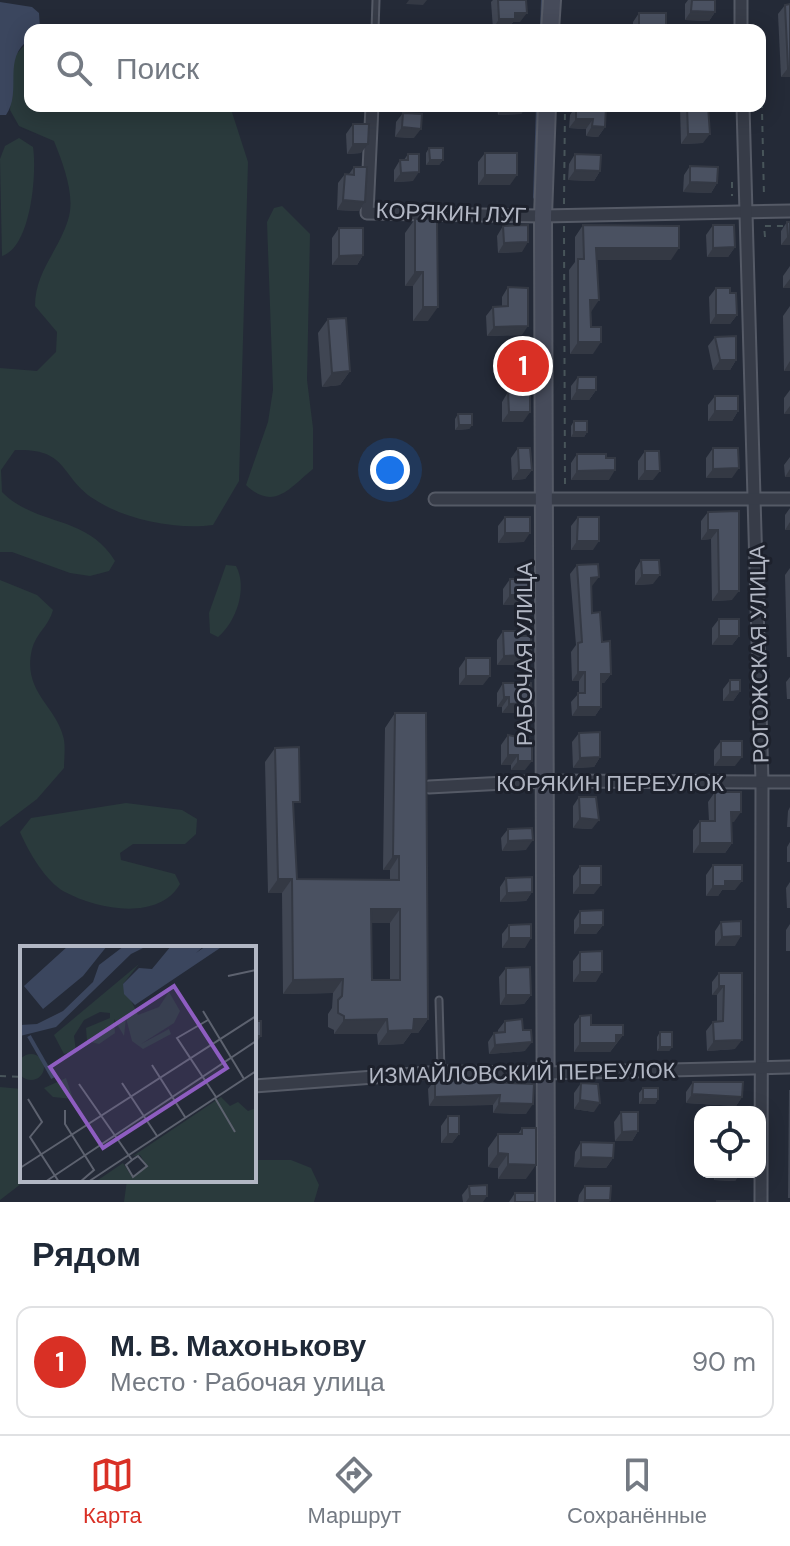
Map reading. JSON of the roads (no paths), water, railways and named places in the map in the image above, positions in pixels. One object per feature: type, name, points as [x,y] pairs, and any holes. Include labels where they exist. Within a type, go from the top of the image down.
[{"type":"main road","points":[[550,24],[552,0]]},
{"type":"main road","name":"РАБОЧАЯ УЛИЦА","points":[[546,1202],[543,216],[547,112]]},
{"type":"street","points":[[741,0],[741,24]]},
{"type":"street","name":"КОРЯКИН ЛУГ","points":[[372,112],[367,213],[543,216]]},
{"type":"street","name":"РОГОЖСКАЯ УЛИЦА","points":[[743,112],[762,782],[761,1202]]},
{"type":"street","points":[[543,216],[790,211]]},
{"type":"street","points":[[435,499],[790,499]]},
{"type":"street","name":"КОРЯКИН ПЕРЕУЛОК","points":[[429,787],[546,781],[790,782]]},
{"type":"street","name":"ИЗМАЙЛОВСКИЙ ПЕРЕУЛОК","points":[[256,1086],[441,1072],[545,1073],[790,1067]]},
{"type":"lane","points":[[375,24],[376,0]]},
{"type":"lane","points":[[439,1000],[441,1072]]},
{"type":"water","points":[[0,2],[32,7],[39,13],[40,24],[24,24],[24,44],[14,65],[11,106],[6,115],[0,115]]},
{"type":"waterway","points":[[542,24],[543,0]]},
{"type":"waterway","points":[[535,197],[538,112]]},
{"type":"place","name":"М. В. Махонькову","points":[[523,366]]}]
